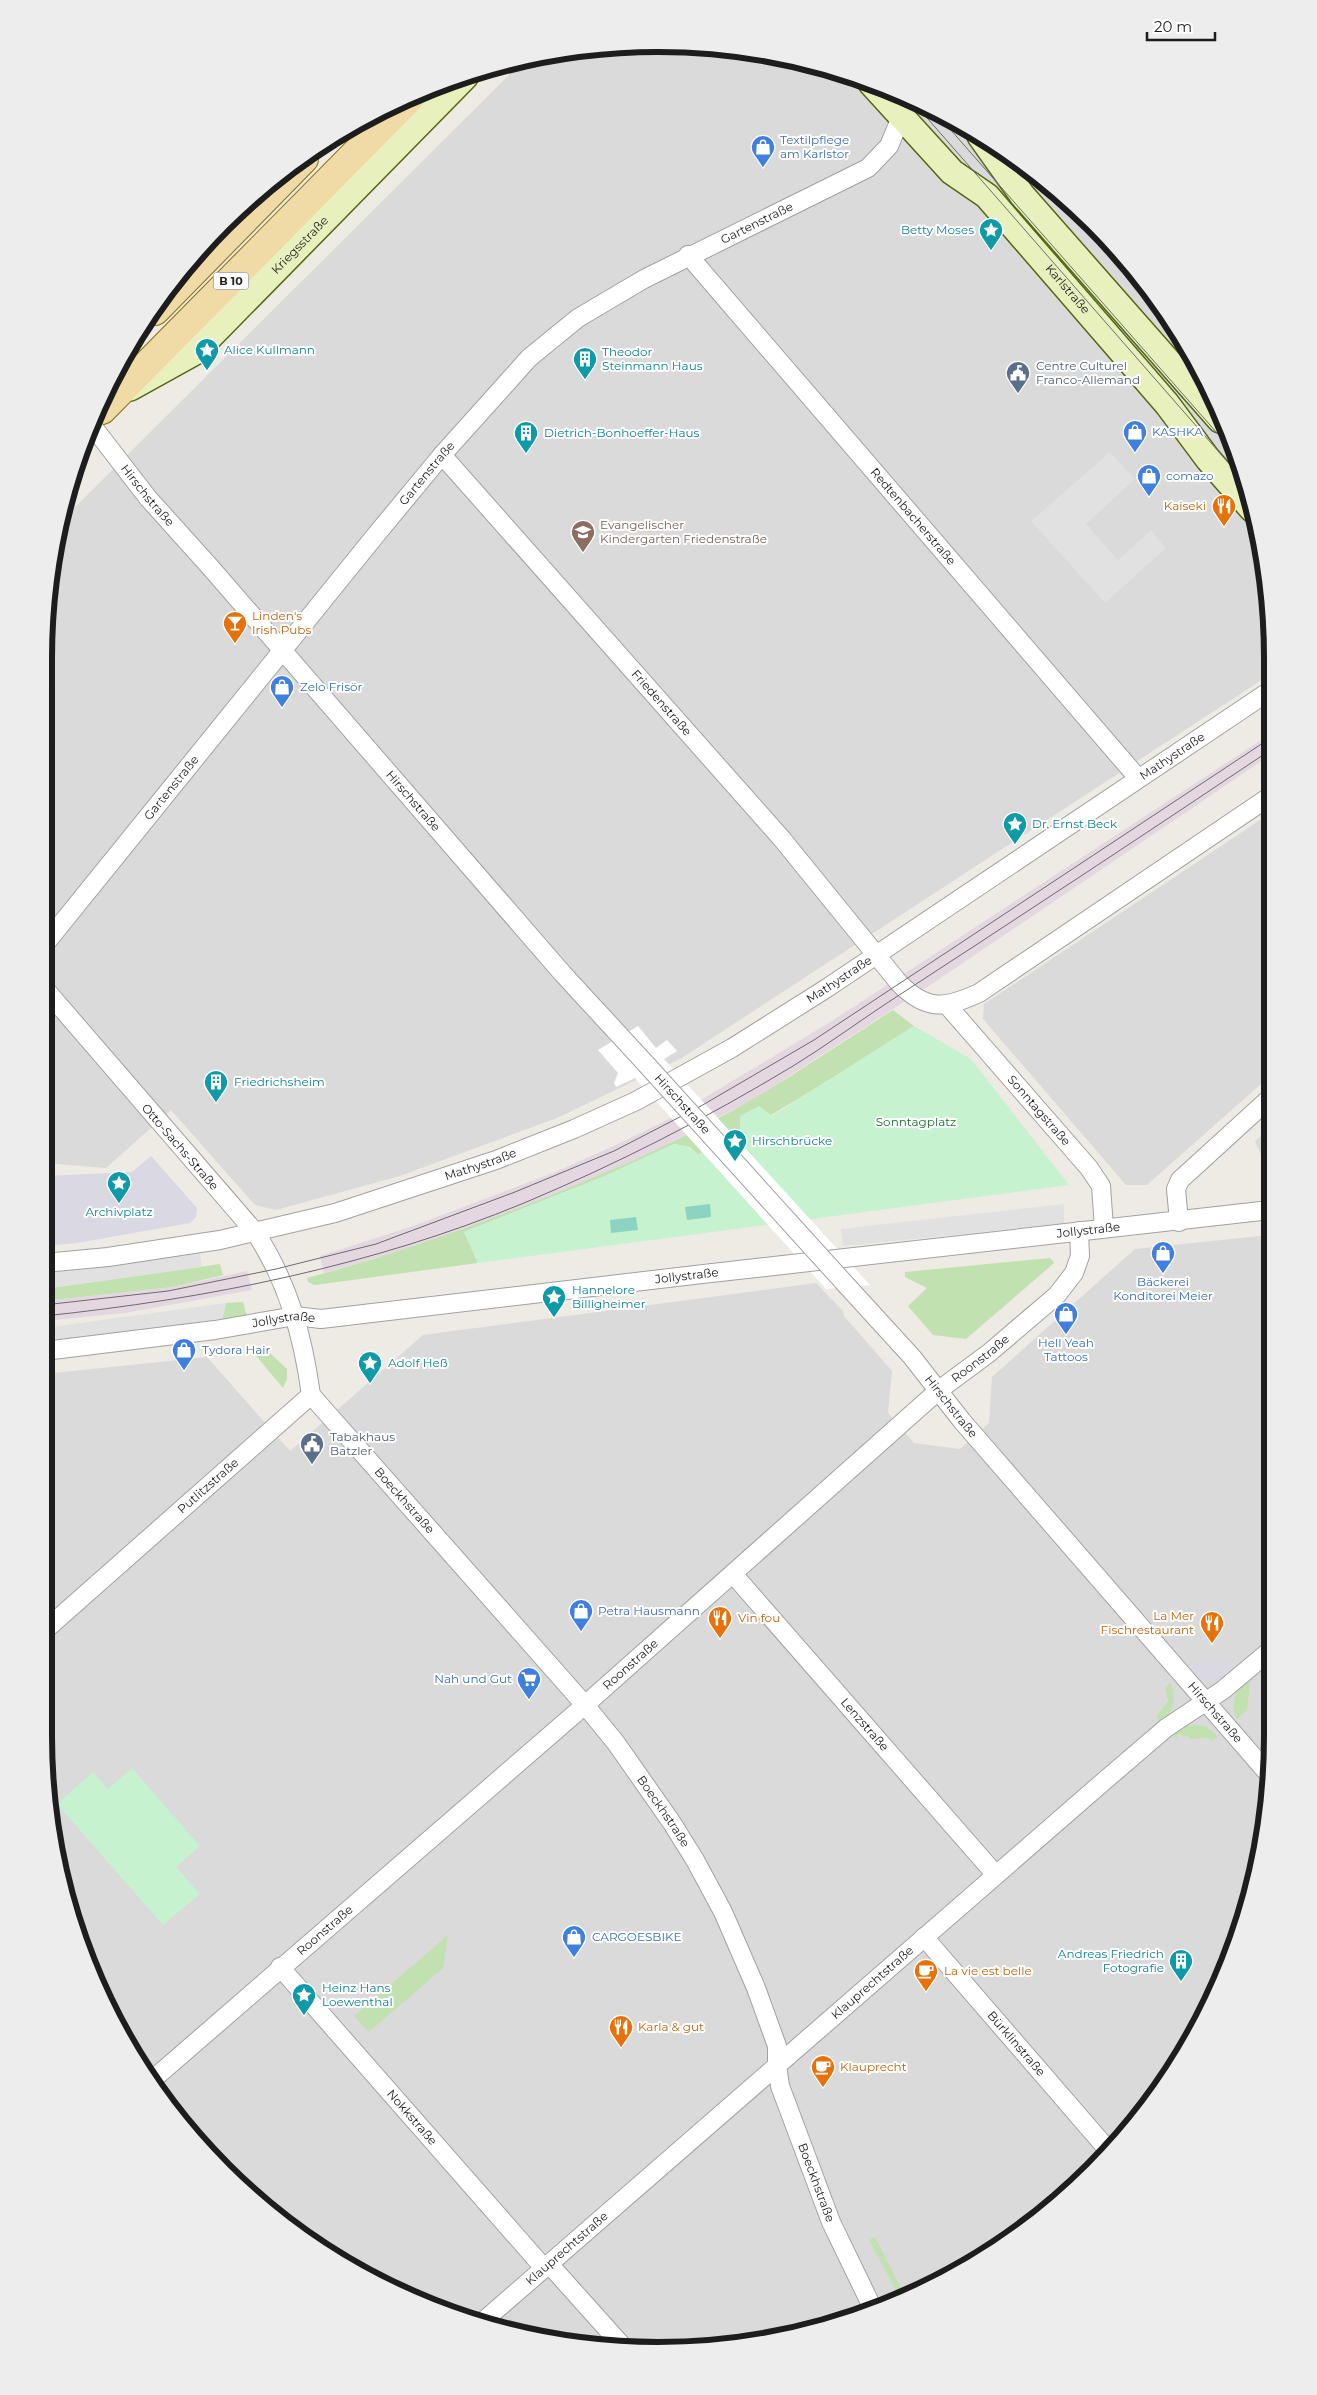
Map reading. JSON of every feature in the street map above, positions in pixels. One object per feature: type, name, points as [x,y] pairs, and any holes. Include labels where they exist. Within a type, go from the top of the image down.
[{"type":"main road","name":"Kriegsstraße","points":[[110,402],[195,352],[455,89]]},
{"type":"main road","name":"Karlstraße","points":[[882,96],[952,172],[987,196],[1163,399],[1208,459],[1243,499]]},
{"type":"main road","name":"B 10","points":[[110,402],[396,113]]},
{"type":"main road","points":[[992,153],[1022,195],[1198,386],[1205,397]]},
{"type":"main road","name":"B 10","points":[[190,275],[264,199]]},
{"type":"street","name":"Gartenstraße","points":[[52,935],[282,649],[442,455],[529,358],[578,318],[688,255],[868,168],[889,146],[900,117]]},
{"type":"street","name":"Redtenbacherstraße","points":[[688,255],[1138,778]]},
{"type":"street","name":"Hirschstraße","points":[[97,432],[148,498],[282,649],[557,966],[939,1390],[962,1421],[1263,1768]]},
{"type":"street","name":"Friedenstraße","points":[[442,455],[784,842],[876,954]]},
{"type":"street","name":"Mathystraße","points":[[52,1262],[169,1248],[255,1232],[335,1213],[422,1186],[574,1129],[636,1101],[724,1053],[876,954],[1264,695]]},
{"type":"street","name":"Mathystraße","points":[[876,954],[903,987],[920,1001],[936,1006],[947,1005],[980,993],[1264,800]]},
{"type":"street","name":"Otto-Sachs-Straße","points":[[52,997],[255,1232],[276,1269],[295,1316]]},
{"type":"street","name":"Sonntagstraße","points":[[947,1005],[1089,1168],[1101,1186],[1104,1228]]},
{"type":"street","points":[[1178,1222],[1176,1188],[1180,1180],[1264,1103]]},
{"type":"street","name":"Jollystraße","points":[[52,1350],[215,1330],[295,1316],[321,1319],[707,1272],[870,1256],[1264,1211]]},
{"type":"street","name":"Roonstraße","points":[[157,2076],[280,1967],[585,1705],[939,1390],[989,1353],[1057,1295],[1074,1274],[1080,1256],[1079,1232]]},
{"type":"street","points":[[295,1316],[306,1357],[310,1395]]},
{"type":"street","name":"Putlitzstraße","points":[[52,1624],[310,1395]]},
{"type":"street","name":"Boeckhstraße","points":[[310,1395],[585,1705],[645,1784],[696,1860],[738,1947],[772,2031],[777,2046],[780,2086],[832,2222],[870,2303]]},
{"type":"street","name":"Lenzstraße","points":[[733,1574],[996,1874]]},
{"type":"street","name":"Klauprechtstraße","points":[[488,2317],[1166,1728],[1242,1676],[1264,1656]]},
{"type":"street","name":"Bürklinstraße","points":[[924,1937],[1105,2146]]},
{"type":"street","name":"Nokkstraße","points":[[280,1967],[547,2266],[617,2341]]},
{"type":"shaded area","points":[[658,52],[738,58],[777,64],[815,73],[853,85],[927,115],[962,134],[1027,178],[1087,230],[1114,259],[1162,322],[1183,356],[1202,390],[1232,464],[1253,540],[1259,579],[1263,619],[1264,679],[680,1059],[557,1118],[400,1176],[276,1210],[255,1205],[171,1110],[106,1168],[52,1164],[52,658],[58,579],[71,511],[514,70],[540,64],[619,54]]},
{"type":"shaded area","points":[[1110,452],[1135,479],[1086,524],[1118,560],[1151,530],[1166,548],[1105,603],[1031,521]]},
{"type":"shaded area","points":[[1264,738],[1264,759],[938,980],[755,1098],[668,1144],[603,1174],[501,1216],[421,1245],[324,1273],[320,1256],[413,1226],[553,1173],[620,1143],[671,1118],[832,1021]]},
{"type":"shaded area","points":[[1264,817],[1264,1081],[1147,1185],[1126,1185],[983,1019],[984,1004]]},
{"type":"shaded area","points":[[1264,1133],[1264,1161],[1255,1141]]},
{"type":"shaded area","name":"Archivplatz","points":[[151,1156],[197,1208],[196,1217],[190,1223],[77,1243],[52,1245],[52,1176],[132,1172]]},
{"type":"shaded area","points":[[1064,1204],[1064,1224],[843,1246],[841,1229]]},
{"type":"shaded area","points":[[1264,1236],[1263,1776],[1253,1855],[1244,1893],[1232,1931],[1202,2005],[1183,2040],[1139,2105],[1087,2165],[1058,2192],[995,2240],[927,2280],[890,2296],[815,2322],[777,2331],[698,2341],[658,2342],[619,2341],[540,2331],[502,2322],[427,2296],[390,2280],[322,2240],[259,2192],[230,2165],[203,2136],[155,2073],[115,2005],[85,1931],[64,1855],[58,1816],[52,1736],[52,1373],[207,1357],[290,1451],[423,1335],[816,1283],[843,1311],[844,1316],[892,1371],[888,1413],[914,1443],[960,1449],[989,1423],[992,1377],[1135,1249]]},
{"type":"shaded area","points":[[200,1253],[202,1267],[52,1288],[52,1271]]},
{"type":"shaded area","points":[[247,1271],[252,1290],[125,1313],[52,1320],[52,1300],[173,1287]]},
{"type":"shaded area","points":[[226,1303],[222,1320],[52,1340],[52,1327]]},
{"type":"shaded area","points":[[1196,1662],[1230,1663],[1238,1672],[1228,1679],[1218,1682],[1207,1681],[1199,1678],[1189,1669]]},
{"type":"green space","points":[[893,1010],[914,1026],[781,1109],[698,1155],[690,1147],[674,1144],[605,1176],[464,1232],[478,1263],[315,1285],[308,1282],[307,1278],[436,1239],[499,1216],[586,1181],[660,1148],[709,1124],[756,1097]]},
{"type":"green space","name":"Sonntagplatz","points":[[914,1026],[971,1059],[1069,1185],[478,1263],[464,1232],[605,1176],[674,1144],[690,1147],[699,1155],[740,1134],[740,1116],[759,1106],[772,1116]]},
{"type":"green space","points":[[710,1204],[711,1217],[687,1220],[685,1207]]},
{"type":"green space","points":[[636,1217],[638,1230],[611,1233],[610,1220]]},
{"type":"green space","points":[[1050,1258],[1054,1262],[1053,1264],[966,1339],[933,1335],[908,1306],[927,1288],[905,1277],[905,1272]]},
{"type":"green space","points":[[220,1264],[223,1275],[173,1287],[52,1300],[52,1288]]},
{"type":"green space","points":[[243,1302],[247,1317],[222,1320],[226,1303]]},
{"type":"green space","points":[[261,1350],[270,1353],[287,1369],[287,1379],[283,1388],[253,1352]]},
{"type":"green space","points":[[1246,1680],[1250,1684],[1247,1710],[1237,1719],[1234,1708],[1236,1693]]},
{"type":"green space","points":[[1171,1683],[1174,1695],[1173,1705],[1162,1723],[1156,1717],[1168,1701],[1165,1688]]},
{"type":"green space","points":[[1184,1726],[1205,1726],[1218,1736],[1211,1742],[1211,1738],[1189,1739],[1189,1736],[1178,1735],[1177,1740],[1171,1734]]},
{"type":"green space","points":[[132,1768],[200,1846],[176,1867],[200,1894],[163,1925],[57,1804],[93,1772],[108,1789]]},
{"type":"green space","points":[[448,1935],[443,1968],[369,2032],[354,2016]]},
{"type":"green space","points":[[875,2237],[902,2291],[897,2293],[869,2240]]},
{"type":"pier","name":"Hirschbrücke","points":[[638,1026],[656,1048],[667,1040],[677,1051],[664,1059],[870,1285],[826,1289],[635,1078],[616,1087],[614,1083],[618,1073],[598,1050]]},
{"type":"tram line","points":[[923,113],[1233,469]]},
{"type":"tram line","points":[[947,126],[1223,439]]},
{"type":"tram line","points":[[52,1304],[168,1291],[276,1269],[376,1244],[515,1192],[614,1151],[701,1106],[814,1040],[1264,742]]},
{"type":"tram line","points":[[52,1315],[166,1300],[288,1277],[348,1262],[408,1245],[466,1225],[524,1203],[593,1172],[695,1122],[793,1066],[1264,754]]},
{"type":"place","name":"Textilpflege am Karlstor","points":[[763,168]]},
{"type":"place","name":"Betty Moses","points":[[991,251]]},
{"type":"place","name":"Alice Kullmann","points":[[207,371]]},
{"type":"place","name":"Theodor Steinmann Haus","points":[[585,380]]},
{"type":"place","name":"Centre Culturel Franco-Allemand","points":[[1018,394]]},
{"type":"place","name":"KASHKA","points":[[1135,453]]},
{"type":"place","name":"Dietrich-Bonhoeffer-Haus","points":[[526,454]]},
{"type":"place","name":"comazo","points":[[1149,497]]},
{"type":"place","name":"Kaiseki","points":[[1224,527]]},
{"type":"place","name":"Evangelischer Kindergarten Friedenstraße","points":[[583,553]]},
{"type":"place","name":"Linden's Irish Pubs","points":[[235,644]]},
{"type":"place","name":"Zelo Frisör","points":[[282,708]]},
{"type":"place","name":"Dr. Ernst Beck","points":[[1015,845]]},
{"type":"place","name":"Friedrichsheim","points":[[216,1103]]},
{"type":"place","name":"Hirschbrücke","points":[[735,1162]]},
{"type":"place","name":"Archivplatz","points":[[119,1204]]},
{"type":"place","name":"Bäckerei Konditorei Meier","points":[[1163,1274]]},
{"type":"place","name":"Hannelore Billigheimer","points":[[554,1318]]},
{"type":"place","name":"Hell Yeah Tattoos","points":[[1066,1335]]},
{"type":"place","name":"Tydora Hair","points":[[184,1371]]},
{"type":"place","name":"Adolf Heß","points":[[370,1384]]},
{"type":"place","name":"Tabakhaus Batzler","points":[[312,1465]]},
{"type":"place","name":"Petra Hausmann","points":[[581,1632]]},
{"type":"place","name":"Vin fou","points":[[720,1639]]},
{"type":"place","name":"La Mer Fischrestaurant","points":[[1212,1644]]},
{"type":"place","name":"Nah und Gut","points":[[529,1700]]},
{"type":"place","name":"CARGOESBIKE","points":[[574,1958]]},
{"type":"place","name":"Andreas Friedrich Fotografie","points":[[1181,1982]]},
{"type":"place","name":"La vie est belle","points":[[926,1992]]},
{"type":"place","name":"Heinz Hans Loewenthal","points":[[304,2016]]},
{"type":"place","name":"Karla & gut","points":[[621,2048]]},
{"type":"place","name":"Klauprecht","points":[[823,2088]]}]
